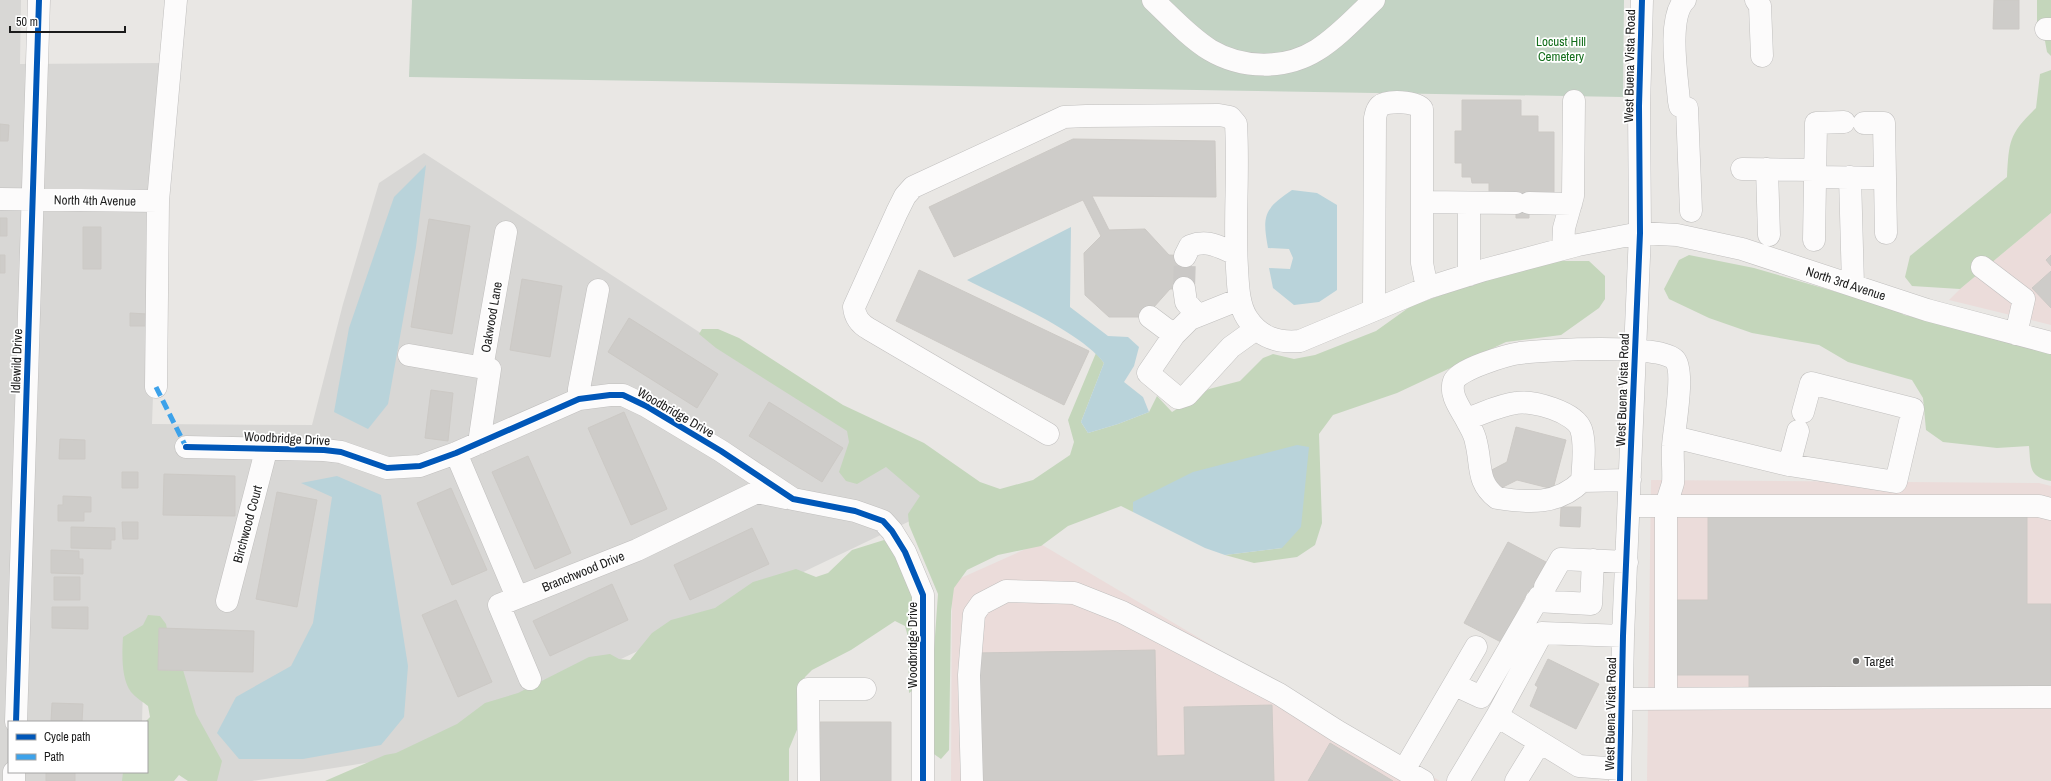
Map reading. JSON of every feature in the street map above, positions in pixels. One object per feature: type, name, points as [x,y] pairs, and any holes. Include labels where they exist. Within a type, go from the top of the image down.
[{"type":"street","name":"Idlewild Drive","points":[[16,721],[8,685],[33,199],[39,0]]},
{"type":"street","points":[[156,387],[158,201],[176,0]]},
{"type":"street","points":[[1153,0],[1188,33],[1210,49],[1232,61],[1266,65],[1300,60],[1318,50],[1350,24],[1374,0]]},
{"type":"street","name":"West Buena Vista Road","points":[[1620,775],[1623,636],[1640,232],[1639,106],[1642,0]]},
{"type":"street","points":[[1685,0],[1677,13],[1676,30],[1679,101],[1680,106],[1687,108],[1691,211]]},
{"type":"street","points":[[1756,0],[1760,6],[1762,56]]},
{"type":"street","points":[[1641,30],[1676,30]]},
{"type":"street","points":[[1563,249],[1564,228],[1571,204],[1573,189],[1574,102]]},
{"type":"street","points":[[1374,310],[1375,118],[1377,110],[1381,105],[1388,103],[1414,103],[1422,109],[1422,264],[1427,288]]},
{"type":"street","points":[[1048,434],[859,323],[855,313],[857,298],[902,202],[912,187],[1064,118],[1196,115],[1219,115],[1230,117],[1236,124],[1237,134],[1236,254],[1240,299],[1247,318],[1256,329],[1231,347],[1187,395],[1178,398],[1148,373],[1174,335],[1190,319],[1240,299]]},
{"type":"street","points":[[1814,240],[1816,123],[1884,123],[1886,233]]},
{"type":"street","points":[[1742,169],[1767,169],[1850,177],[1884,178]]},
{"type":"street","points":[[1767,169],[1768,235]]},
{"type":"street","points":[[1850,177],[1853,285]]},
{"type":"street","name":"North 4th Avenue","points":[[0,199],[158,201]]},
{"type":"street","points":[[1422,202],[1571,204]]},
{"type":"street","points":[[1469,203],[1469,275]]},
{"type":"street","name":"Oakwood Lane","points":[[479,443],[490,369],[482,368],[506,232]]},
{"type":"street","name":"North 3rd Avenue","points":[[1256,329],[1272,340],[1286,342],[1300,341],[1427,288],[1563,249],[1640,232],[1677,235],[1716,242],[1742,249],[1927,310],[2051,343]]},
{"type":"street","points":[[1185,256],[1190,246],[1199,243],[1211,243],[1236,254]]},
{"type":"street","points":[[1982,267],[2024,299],[2016,334]]},
{"type":"street","points":[[1184,288],[1186,302],[1198,316]]},
{"type":"street","points":[[580,399],[579,389],[598,290]]},
{"type":"street","points":[[1150,317],[1174,335]]},
{"type":"street","points":[[1630,480],[1582,481],[1572,491],[1562,497],[1549,500],[1497,498],[1491,493],[1480,474],[1476,440],[1455,398],[1452,388],[1455,379],[1467,370],[1526,353],[1563,349],[1635,350],[1665,353],[1675,359],[1679,368],[1679,386],[1674,437],[1672,483],[1666,506],[1666,699]]},
{"type":"street","points":[[409,355],[482,368]]},
{"type":"street","points":[[1674,437],[1789,465],[1896,482],[1913,409],[1810,383],[1789,465]]},
{"type":"street","name":"Woodbridge Drive","points":[[186,447],[267,447],[341,452],[371,464],[397,469],[420,466],[456,453],[580,399],[610,395],[629,397],[721,451],[793,499],[855,511],[883,522],[892,531],[908,559],[923,596],[923,781]]},
{"type":"street","points":[[1466,419],[1517,402],[1548,407],[1566,414],[1577,422],[1581,430],[1582,481]]},
{"type":"street","name":"Birchwood Court","points":[[227,601],[267,447]]},
{"type":"street","points":[[456,453],[517,597]]},
{"type":"street","points":[[1850,506],[1851,475]]},
{"type":"street","name":"Branchwood Drive","points":[[530,679],[499,605],[637,550],[757,492],[793,499]]},
{"type":"street","points":[[1629,506],[2039,506],[2051,509]]},
{"type":"street","points":[[1455,685],[1481,697],[1561,559],[1627,562]]},
{"type":"street","points":[[1540,595],[1591,604],[1593,560]]},
{"type":"street","points":[[972,781],[969,675],[974,614],[981,604],[1006,591],[1074,593],[1122,612],[1279,694],[1423,781]]},
{"type":"street","points":[[1458,781],[1497,716],[1542,633],[1623,636]]},
{"type":"street","points":[[1404,770],[1476,647]]},
{"type":"street","points":[[809,781],[808,689],[866,689]]},
{"type":"street","points":[[1622,699],[2051,697]]},
{"type":"street","points":[[1497,716],[1540,742],[1575,773],[1620,775]]},
{"type":"street","points":[[1516,781],[1540,742]]},
{"type":"shaded area","points":[[0,0],[21,0],[20,64],[165,63],[152,424],[312,425],[343,304],[379,183],[424,153],[956,499],[422,754],[252,781],[217,781],[143,688],[142,721],[8,721],[8,773],[140,773],[140,781],[0,781]]},
{"type":"shaded area","points":[[2051,213],[2051,325],[1949,300],[1960,289]]},
{"type":"shaded area","points":[[1651,480],[2039,483],[2051,486],[2051,781],[1647,781]]},
{"type":"shaded area","points":[[1039,543],[1440,781],[951,781],[952,582]]},
{"type":"green space","name":"Locust Hill Cemetery","points":[[412,0],[1624,0],[1623,97],[409,77]]},
{"type":"green space","points":[[2037,0],[2051,0],[2051,56],[2047,52],[2045,41],[2037,32]]},
{"type":"green space","points":[[2051,70],[2051,213],[1960,289],[1912,286],[1905,277],[1910,256],[2007,177],[2012,139],[2020,125],[2036,108],[2040,74]]},
{"type":"green space","points":[[1689,255],[1754,268],[1895,309],[1904,315],[2051,346],[2051,481],[2038,477],[2032,470],[2029,446],[1997,448],[1943,442],[1926,430],[1923,398],[1912,380],[1848,362],[1819,345],[1752,333],[1709,318],[1669,299],[1664,289],[1679,260]]},
{"type":"green space","points":[[1556,261],[1589,261],[1605,276],[1605,299],[1599,308],[1561,335],[1506,342],[1397,393],[1333,415],[1319,434],[1322,523],[1315,545],[1297,557],[1254,563],[1225,555],[1282,548],[1133,502],[1133,512],[1121,506],[1068,526],[1041,546],[998,555],[967,570],[954,588],[951,611],[949,750],[941,759],[931,752],[929,720],[938,594],[909,525],[908,514],[920,496],[886,467],[857,484],[846,481],[839,472],[849,442],[847,431],[716,348],[699,334],[702,329],[718,329],[739,338],[843,405],[924,443],[980,482],[1000,489],[1033,480],[1070,455],[1074,442],[1068,420],[1096,353],[1104,363],[1081,422],[1088,433],[1118,424],[1149,412],[1157,396],[1172,412],[1209,389],[1240,381],[1263,358],[1273,354],[1294,359],[1315,355],[1376,331],[1411,306],[1503,273]]},
{"type":"green space","points":[[884,540],[913,573],[918,687],[909,693],[908,637],[905,626],[895,621],[851,650],[812,670],[805,677],[802,688],[801,720],[789,749],[789,781],[325,781],[385,755],[396,753],[457,724],[485,703],[518,693],[589,657],[610,654],[619,659],[630,660],[652,633],[671,620],[715,608],[753,582],[796,569],[816,577],[828,573],[852,550]]},
{"type":"green space","points":[[148,615],[160,616],[166,624],[170,645],[181,663],[196,714],[222,761],[217,781],[188,781],[179,775],[174,781],[122,781],[123,773],[148,773],[148,721],[146,721],[150,717],[148,706],[137,698],[128,687],[125,680],[122,651],[123,637],[143,625]]},
{"type":"water","points":[[426,165],[416,247],[388,404],[368,429],[334,412],[349,328],[394,197]]},
{"type":"water","points":[[1292,190],[1317,193],[1337,205],[1337,290],[1319,302],[1294,305],[1273,288],[1269,268],[1290,269],[1293,258],[1289,249],[1268,248],[1265,228],[1267,214],[1276,202]]},
{"type":"water","points":[[1071,227],[1070,307],[1108,336],[1128,337],[1139,347],[1134,366],[1124,382],[1143,397],[1149,412],[1118,424],[1088,433],[1081,422],[1104,363],[1093,351],[1078,339],[1060,328],[1020,306],[967,280]]},
{"type":"water","points":[[1297,445],[1309,447],[1301,527],[1282,548],[1225,555],[1205,548],[1133,512],[1133,502],[1193,472]]},
{"type":"water","points":[[337,476],[381,495],[408,666],[404,717],[381,745],[303,759],[239,759],[217,733],[236,697],[291,666],[313,623],[332,497],[301,483]]},
{"type":"building","points":[[1994,0],[2019,0],[2019,29],[1993,29]]},
{"type":"building","points":[[1462,100],[1521,100],[1521,116],[1538,116],[1538,132],[1554,132],[1554,196],[1489,196],[1489,183],[1472,183],[1471,177],[1462,177],[1462,163],[1455,163],[1455,131],[1462,131]]},
{"type":"building","points":[[0,124],[9,125],[8,141],[0,141]]},
{"type":"building","points":[[1073,139],[1215,141],[1216,197],[1092,196],[1109,230],[1145,229],[1169,255],[1191,256],[1191,288],[1170,289],[1145,317],[1109,317],[1085,295],[1084,253],[1101,236],[1083,200],[954,257],[929,207]]},
{"type":"building","points":[[1516,200],[1529,200],[1529,218],[1516,218]]},
{"type":"building","points":[[0,218],[7,218],[7,236],[0,236]]},
{"type":"building","points":[[429,219],[470,226],[452,334],[411,327]]},
{"type":"building","points":[[83,227],[101,227],[101,269],[83,269]]},
{"type":"building","points":[[0,255],[5,255],[5,273],[0,273]]},
{"type":"building","points":[[2051,255],[2051,266],[2046,260]]},
{"type":"building","points":[[919,270],[1089,351],[1064,405],[896,321]]},
{"type":"building","points":[[2051,271],[2051,308],[2032,288]]},
{"type":"building","points":[[522,279],[562,286],[550,357],[510,350]]},
{"type":"building","points":[[130,313],[147,314],[147,326],[130,326]]},
{"type":"building","points":[[629,318],[718,374],[697,408],[608,352]]},
{"type":"building","points":[[431,390],[453,393],[448,441],[425,438]]},
{"type":"building","points":[[769,402],[843,448],[822,482],[749,436]]},
{"type":"building","points":[[624,412],[667,509],[631,525],[588,428]]},
{"type":"building","points":[[1516,427],[1566,440],[1553,489],[1517,480],[1493,492],[1484,474],[1507,462]]},
{"type":"building","points":[[60,439],[85,440],[85,459],[59,459]]},
{"type":"building","points":[[528,456],[571,553],[535,569],[492,472]]},
{"type":"building","points":[[122,472],[138,472],[138,488],[122,488]]},
{"type":"building","points":[[164,474],[235,476],[235,516],[163,515]]},
{"type":"building","points":[[451,488],[487,570],[452,585],[417,503]]},
{"type":"building","points":[[277,492],[317,500],[297,607],[256,599]]},
{"type":"building","points":[[63,496],[91,497],[91,512],[84,512],[84,521],[58,521],[58,505],[63,505]]},
{"type":"building","points":[[1561,507],[1581,507],[1580,527],[1560,526]]},
{"type":"building","points":[[2027,514],[2027,604],[2051,604],[2051,686],[1749,687],[1749,675],[1672,675],[1671,600],[1708,600],[1708,515]]},
{"type":"building","points":[[122,522],[138,522],[138,539],[123,539]]},
{"type":"building","points":[[71,527],[115,528],[115,540],[111,540],[111,549],[71,548]]},
{"type":"building","points":[[752,528],[769,564],[690,600],[674,565]]},
{"type":"building","points":[[1508,542],[1546,562],[1535,582],[1544,600],[1528,591],[1501,642],[1464,623]]},
{"type":"building","points":[[51,550],[79,551],[79,559],[83,559],[83,574],[51,573]]},
{"type":"building","points":[[54,577],[80,577],[80,600],[54,600]]},
{"type":"building","points":[[612,584],[628,620],[550,656],[533,621]]},
{"type":"building","points":[[456,600],[492,682],[458,697],[422,615]]},
{"type":"building","points":[[52,607],[88,607],[88,629],[52,628]]},
{"type":"building","points":[[159,628],[254,631],[253,672],[158,670]]},
{"type":"building","points":[[1155,650],[1157,756],[1185,755],[1184,707],[1272,705],[1274,781],[978,781],[975,653]]},
{"type":"building","points":[[1548,659],[1599,684],[1576,729],[1530,706],[1538,687],[1535,685]]},
{"type":"building","points":[[52,703],[83,704],[82,721],[51,721]]},
{"type":"building","points":[[820,722],[891,722],[891,781],[819,781]]},
{"type":"building","points":[[1330,743],[1393,781],[1308,781]]},
{"type":"building","points":[[46,773],[75,773],[75,781],[46,781]]},
{"type":"tunnel","points":[[1184,288],[1185,256]]},
{"type":"marked path","points":[[156,387],[186,447]]},
{"type":"cycle path","points":[[16,721],[39,0]]},
{"type":"cycle path","points":[[1620,781],[1623,636],[1640,233],[1639,106],[1642,0]]},
{"type":"cycle path","points":[[186,447],[324,450],[341,452],[387,468],[420,466],[456,453],[579,399],[623,395],[646,406],[721,451],[793,499],[855,511],[883,521],[892,531],[905,552],[923,595],[923,781]]},
{"type":"place","name":"Target","points":[[1856,661]]}]
